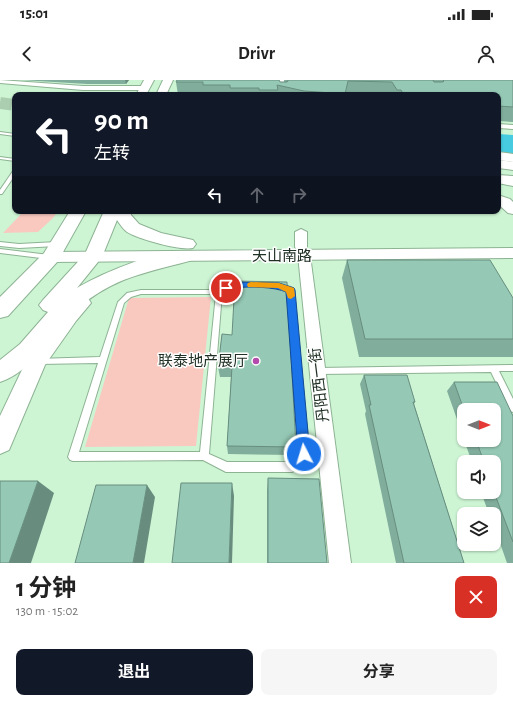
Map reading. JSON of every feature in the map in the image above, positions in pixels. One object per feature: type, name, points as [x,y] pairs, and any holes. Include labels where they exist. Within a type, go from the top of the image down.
[{"type":"main road","points":[[162,92],[168,80]]},
{"type":"main road","points":[[501,156],[513,158]]},
{"type":"main road","points":[[501,164],[513,166]]},
{"type":"main road","points":[[501,169],[513,171]]},
{"type":"main road","points":[[501,179],[513,181]]},
{"type":"main road","points":[[501,187],[513,189]]},
{"type":"main road","points":[[501,200],[513,210]]},
{"type":"main road","points":[[0,310],[55,251],[76,214]]},
{"type":"main road","points":[[0,364],[95,251],[111,214]]},
{"type":"main road","points":[[122,214],[122,216],[133,228],[187,250]]},
{"type":"main road","points":[[434,247],[460,242],[513,241]]},
{"type":"main road","points":[[0,423],[18,386],[69,316],[91,295],[117,280],[139,272],[161,268],[181,266],[275,266],[302,245]]},
{"type":"main road","name":"天山南路","points":[[55,251],[187,250],[302,245],[434,247],[513,246]]},
{"type":"main road","name":"天山南路","points":[[302,245],[513,254]]},
{"type":"main road","points":[[0,372],[18,360],[57,316],[78,296],[98,283],[137,267],[187,250]]},
{"type":"main road","points":[[0,442],[36,361]]},
{"type":"street","points":[[0,80],[83,88],[145,88]]},
{"type":"street","points":[[104,88],[110,80]]},
{"type":"street","points":[[281,80],[283,92]]},
{"type":"street","points":[[501,126],[513,127]]},
{"type":"street","name":"丹阳西一街","points":[[302,245],[340,563]]},
{"type":"lane","points":[[0,133],[12,135]]},
{"type":"lane","points":[[0,158],[12,160]]},
{"type":"lane","points":[[0,193],[12,176]]},
{"type":"lane","points":[[0,244],[55,251]]},
{"type":"lane","points":[[0,251],[55,251]]},
{"type":"lane","points":[[234,285],[279,286],[291,290],[304,454],[292,467],[226,467],[204,456],[73,457],[122,302],[129,295],[141,292],[219,292],[234,285]]},
{"type":"lane","points":[[204,456],[219,292]]},
{"type":"lane","points":[[36,361],[103,360]]},
{"type":"lane","points":[[494,368],[513,408]]},
{"type":"lane","points":[[318,371],[513,368]]},
{"type":"shaded area","points":[[21,214],[56,214],[38,232],[3,233]]},
{"type":"shaded area","points":[[211,297],[196,446],[85,447],[129,298]]},
{"type":"water","points":[[501,134],[513,135],[513,155],[501,153]]},
{"type":"building","points":[[177,80],[279,80],[280,82],[287,82],[288,80],[433,80],[434,82],[443,82],[443,80],[513,80],[513,107],[501,106],[501,92],[402,92],[401,90],[397,90],[392,82],[348,81],[345,92],[318,92],[304,91],[277,85],[278,90],[259,90],[259,88],[230,88],[230,85],[203,85],[203,82],[176,82]]},
{"type":"building","points":[[347,260],[490,260],[513,298],[513,339],[365,339]]},
{"type":"building","name":"联泰地产展厅","points":[[235,281],[287,282],[296,447],[227,446],[232,367],[218,367],[222,334],[232,335]]},
{"type":"building","points":[[364,375],[407,375],[415,402],[413,402],[457,541],[457,551],[460,551],[464,563],[404,563],[369,405],[371,405]]},
{"type":"building","points":[[454,382],[497,382],[513,416],[513,542],[501,507],[497,499],[501,499],[501,455],[481,455],[479,447],[501,447],[501,403],[462,403]]},
{"type":"building","points":[[268,478],[319,479],[327,563],[268,563]]},
{"type":"building","points":[[0,481],[38,481],[9,563],[0,563]]},
{"type":"building","points":[[181,483],[232,483],[229,563],[172,563]]},
{"type":"building","points":[[96,485],[147,485],[133,563],[75,563]]},
{"type":"tunnel","points":[[0,103],[12,105]]},
{"type":"slow traffic","points":[[251,285],[279,286],[291,290],[291,296]]},
{"type":"place","name":"联泰地产展厅","points":[[256,361]]},
{"type":"route","points":[[226,288],[234,285],[279,286],[291,290],[304,454]]}]
